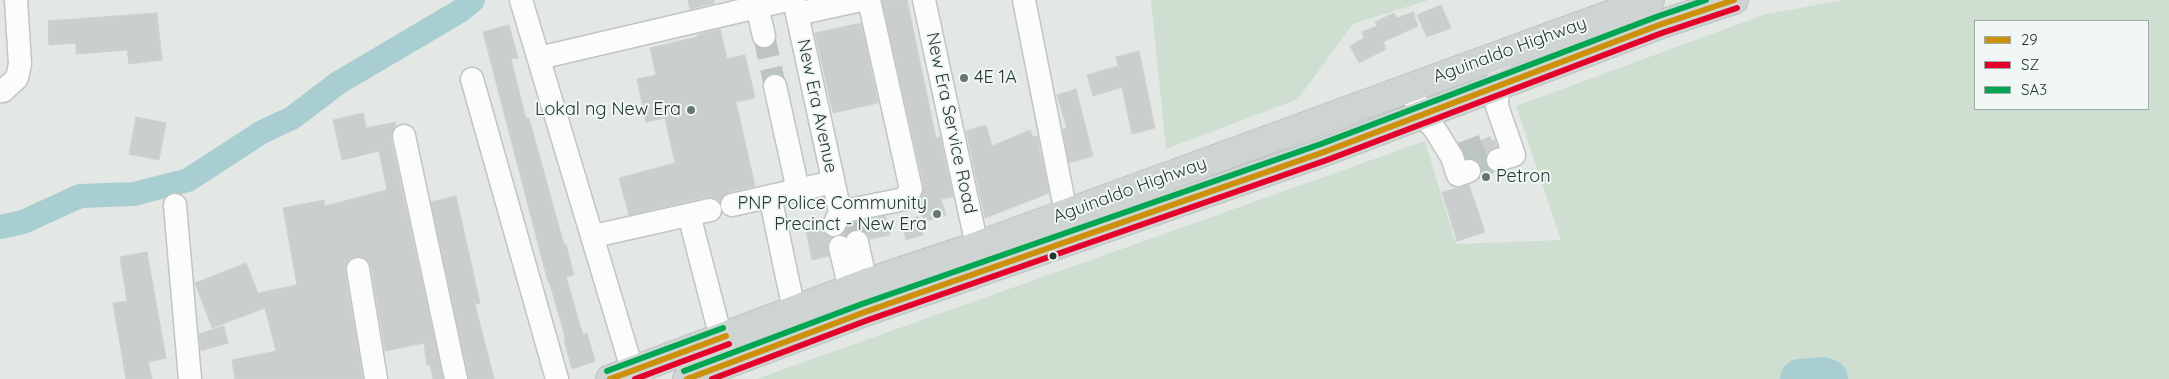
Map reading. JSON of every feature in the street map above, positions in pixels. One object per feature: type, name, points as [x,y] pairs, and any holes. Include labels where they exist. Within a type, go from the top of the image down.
[{"type":"main road","name":"Aguinaldo Highway","points":[[626,376],[858,286],[977,246],[1500,53],[1650,0]]},
{"type":"main road","name":"Aguinaldo Highway","points":[[686,379],[865,312],[1324,152],[1498,85],[1734,0]]},
{"type":"main road","points":[[1132,189],[1142,215]]},
{"type":"street","points":[[1,91],[17,78],[20,64],[16,0]]},
{"type":"street","points":[[521,0],[539,58],[626,376]]},
{"type":"street","points":[[539,58],[757,7],[861,0]]},
{"type":"street","name":"New Era Avenue","points":[[793,5],[842,219],[904,199],[911,189],[869,0]]},
{"type":"street","name":"New Era Service Road","points":[[924,0],[977,246]]},
{"type":"street","points":[[1024,0],[1066,213]]},
{"type":"street","points":[[757,7],[764,36]]},
{"type":"street","points":[[1499,146],[1496,106],[1500,53]]},
{"type":"street","points":[[472,79],[556,379]]},
{"type":"street","points":[[775,86],[798,190]]},
{"type":"street","points":[[1409,87],[1422,114],[1461,160]]},
{"type":"street","points":[[404,136],[456,379]]},
{"type":"street","points":[[732,205],[833,182]]},
{"type":"street","points":[[770,196],[794,310]]},
{"type":"street","points":[[175,204],[190,379]]},
{"type":"street","points":[[603,234],[699,212],[721,338]]},
{"type":"street","points":[[848,245],[865,312]]},
{"type":"street","points":[[358,269],[376,379]]},
{"type":"green space","points":[[1151,0],[1429,0],[1353,24],[1298,99],[1166,149]]},
{"type":"green space","points":[[1845,0],[2169,0],[2169,379],[756,379],[1425,141],[1456,244],[1561,240],[1516,106],[1766,14]]},
{"type":"building","points":[[688,0],[714,0],[714,3],[690,9]]},
{"type":"building","points":[[882,0],[907,0],[936,138],[940,137],[953,197],[941,199],[946,215],[924,222],[919,200],[924,186]]},
{"type":"building","points":[[1441,5],[1451,28],[1427,37],[1417,15]]},
{"type":"building","points":[[1413,12],[1418,26],[1383,42],[1386,49],[1359,63],[1350,46],[1364,38],[1362,32],[1377,26],[1375,22],[1394,13],[1397,18]]},
{"type":"building","points":[[157,13],[162,60],[129,64],[127,50],[76,54],[76,43],[49,45],[48,21]]},
{"type":"building","points":[[861,23],[878,103],[833,113],[815,33]]},
{"type":"building","points":[[509,25],[518,58],[511,59],[526,119],[529,118],[574,275],[566,277],[583,335],[587,333],[595,361],[572,369],[564,340],[566,340],[548,282],[483,32]]},
{"type":"building","name":"Lokal ng New Era","points":[[720,29],[727,59],[745,55],[755,98],[736,102],[755,186],[729,192],[720,201],[707,197],[629,215],[619,178],[675,163],[665,118],[646,122],[637,79],[656,75],[650,48],[697,37],[697,35]]},
{"type":"building","points":[[1139,51],[1155,128],[1132,134],[1122,87],[1093,96],[1087,75],[1118,66],[1116,57]]},
{"type":"building","points":[[1076,89],[1093,156],[1069,163],[1063,129],[1067,128],[1057,95]]},
{"type":"building","points":[[363,113],[366,128],[396,122],[391,139],[443,379],[433,379],[430,364],[427,365],[424,343],[385,351],[371,266],[363,257],[356,256],[349,259],[345,271],[363,379],[235,379],[232,360],[276,351],[265,308],[212,328],[195,283],[246,263],[258,293],[297,285],[283,208],[324,200],[325,206],[387,190],[379,151],[342,160],[333,120]]},
{"type":"building","points":[[136,117],[166,123],[159,160],[129,154]]},
{"type":"building","points":[[986,125],[992,146],[1030,130],[1033,137],[1037,136],[1049,193],[985,218],[966,131]]},
{"type":"building","points":[[1490,137],[1491,141],[1495,140],[1497,147],[1488,152],[1485,163],[1489,170],[1482,172],[1478,161],[1466,158],[1462,148]]},
{"type":"building","points":[[1469,185],[1485,232],[1457,241],[1442,192]]},
{"type":"building","points":[[456,196],[480,303],[475,304],[494,379],[469,379],[431,202]]},
{"type":"building","points":[[885,216],[890,235],[870,239],[866,233],[855,229],[846,236],[843,234],[849,224]]},
{"type":"building","points":[[918,217],[923,235],[906,240],[901,222]]},
{"type":"building","points":[[821,228],[824,233],[831,237],[827,244],[829,256],[812,260],[806,231]]},
{"type":"building","points":[[147,252],[166,358],[148,362],[152,379],[126,379],[113,303],[127,301],[120,257]]},
{"type":"building","points":[[224,326],[228,343],[201,351],[199,334]]},
{"type":"waterway","points":[[0,227],[23,222],[80,196],[134,194],[188,180],[262,132],[292,118],[338,83],[460,11],[473,0]]},
{"type":"waterway","points":[[1800,379],[1823,377],[1828,379]]},
{"type":"tunnel","points":[[764,36],[775,86]]},
{"type":"tunnel","points":[[1462,153],[1492,142]]},
{"type":"tunnel","points":[[1469,171],[1498,160]]},
{"type":"tunnel","points":[[851,220],[857,242]]},
{"type":"transit line","name":"SA3","points":[[684,371],[862,304],[1321,144],[1656,17],[1706,0]]},
{"type":"transit line","name":"29","points":[[687,379],[865,312],[1324,152],[1659,25],[1734,0]]},
{"type":"transit line","name":"SZ","points":[[712,379],[868,320],[1327,160],[1662,33],[1737,8]]},
{"type":"transit line","name":"SA3","points":[[607,371],[723,328]]},
{"type":"transit line","name":"29","points":[[610,379],[726,336]]},
{"type":"transit line","name":"SZ","points":[[635,379],[729,344]]},
{"type":"place","name":"4E 1A","points":[[964,78]]},
{"type":"place","name":"Lokal ng New Era","points":[[691,110]]},
{"type":"place","name":"Petron","points":[[1486,177]]},
{"type":"place","name":"PNP Police Community Precinct - New Era","points":[[937,214]]}]
